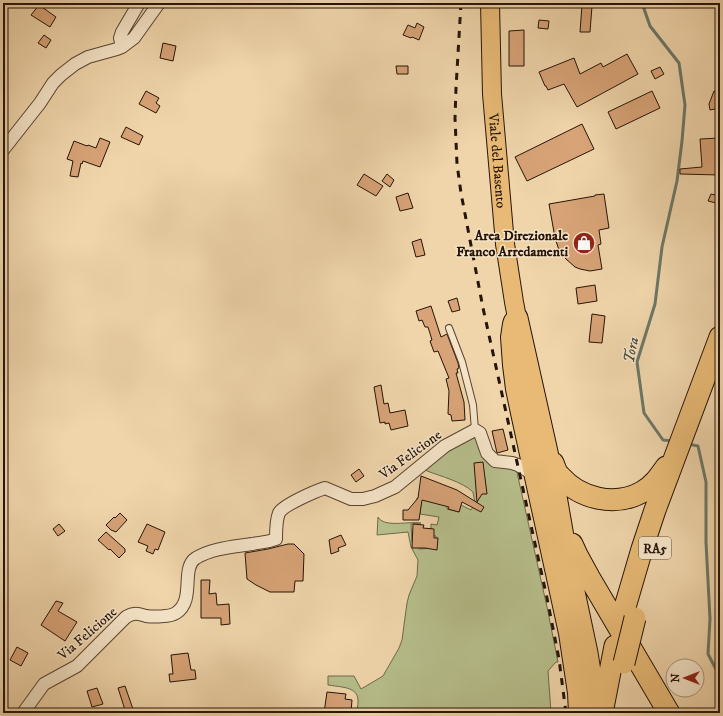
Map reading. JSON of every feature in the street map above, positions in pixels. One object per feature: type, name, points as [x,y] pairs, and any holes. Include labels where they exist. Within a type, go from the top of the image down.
[{"type":"highway","points":[[517,318],[558,502],[566,554],[587,653],[592,684],[594,713]]},
{"type":"highway","name":"RA5","points":[[602,713],[630,612],[653,555],[674,477],[678,450],[720,338]]},
{"type":"highway","name":"RA5","points":[[674,477],[720,371]]},
{"type":"highway","points":[[547,452],[558,475],[576,490],[588,496],[616,500],[630,497],[643,491],[656,482],[678,450]]},
{"type":"highway","points":[[558,502],[568,536],[577,555],[669,713]]},
{"type":"highway","name":"RA5","points":[[614,713],[619,654]]},
{"type":"main road","name":"Viale del Basento","points":[[490,3],[492,94],[505,244],[517,318]]},
{"type":"main road","points":[[517,318],[513,321],[510,342],[528,471],[568,633],[577,693],[578,713]]},
{"type":"street","points":[[122,47],[120,38],[122,32],[139,3]]},
{"type":"street","points":[[3,150],[53,83],[61,75],[75,64],[88,57],[122,47],[134,38],[160,3]]},
{"type":"street","points":[[475,430],[480,433],[488,453],[495,461],[512,463],[528,471]]},
{"type":"street","name":"Via Felicione","points":[[23,713],[44,684],[77,666],[126,617],[135,613],[146,616],[175,614],[184,606],[188,588],[188,571],[194,560],[203,554],[221,549],[268,542],[276,538],[279,513],[288,505],[326,488],[351,499],[363,499],[375,496],[395,487],[444,446],[475,430]]},
{"type":"lane","points":[[449,328],[462,362],[473,405],[475,430]]},
{"type":"green space","points":[[474,431],[486,456],[516,468],[558,662],[556,662],[548,671],[551,713],[356,713],[358,698],[356,694],[348,688],[328,685],[328,676],[354,676],[361,689],[383,676],[402,640],[407,603],[417,576],[418,560],[411,547],[408,532],[377,535],[378,517],[381,520],[391,523],[421,523],[411,524],[412,542],[419,542],[419,549],[436,548],[436,536],[434,536],[431,530],[431,524],[437,525],[439,517],[420,514],[421,504],[416,502],[417,498],[447,506],[447,509],[459,512],[461,505],[471,510],[475,503],[473,492],[469,488],[425,469]]},
{"type":"building","points":[[39,5],[56,17],[50,27],[31,15]]},
{"type":"building","points":[[582,5],[592,6],[590,32],[580,32]]},
{"type":"building","points":[[539,20],[549,21],[548,29],[538,28]]},
{"type":"building","points":[[417,23],[424,27],[419,40],[403,35],[408,25],[415,28]]},
{"type":"building","points":[[524,30],[524,66],[509,66],[509,31]]},
{"type":"building","points":[[44,35],[51,40],[46,48],[38,43]]},
{"type":"building","points":[[163,43],[176,46],[173,61],[160,58]]},
{"type":"building","points":[[627,54],[638,74],[577,107],[564,84],[548,90],[539,72],[574,58],[580,74],[601,63],[603,67]]},
{"type":"building","points":[[396,66],[408,66],[408,74],[397,74]]},
{"type":"building","points":[[660,67],[664,74],[655,79],[651,71]]},
{"type":"building","points":[[146,91],[159,98],[156,103],[160,106],[156,113],[139,104]]},
{"type":"building","points":[[652,91],[660,108],[616,129],[608,112]]},
{"type":"building","points":[[714,91],[720,93],[720,108],[710,110],[709,104]]},
{"type":"building","points":[[582,124],[594,149],[527,181],[515,157]]},
{"type":"building","points":[[126,127],[143,136],[139,145],[121,137]]},
{"type":"building","points":[[100,138],[110,142],[100,167],[83,161],[82,164],[81,163],[78,177],[70,176],[73,161],[67,159],[74,141],[96,148]]},
{"type":"building","points":[[720,138],[720,175],[680,174],[680,169],[702,167],[700,139]]},
{"type":"building","points":[[364,174],[383,186],[376,196],[357,185]]},
{"type":"building","points":[[387,174],[394,180],[390,187],[382,181]]},
{"type":"building","points":[[408,193],[413,208],[400,211],[396,197]]},
{"type":"building","points":[[604,194],[609,228],[599,230],[601,244],[598,245],[602,269],[590,271],[580,269],[575,267],[566,259],[559,250],[555,238],[549,204]]},
{"type":"building","points":[[711,194],[720,196],[720,204],[708,201]]},
{"type":"building","points":[[421,239],[425,255],[416,257],[412,242]]},
{"type":"building","points":[[595,285],[597,301],[578,304],[576,288]]},
{"type":"building","points":[[457,298],[460,310],[452,312],[448,301]]},
{"type":"building","points":[[431,306],[441,337],[447,334],[458,363],[458,373],[456,373],[464,402],[465,420],[452,421],[451,415],[448,414],[449,391],[446,379],[449,378],[438,351],[434,352],[430,341],[432,340],[428,327],[425,327],[422,320],[419,321],[416,311]]},
{"type":"building","points":[[592,314],[605,316],[602,343],[589,342]]},
{"type":"building","points":[[381,385],[384,404],[388,403],[390,413],[405,410],[408,426],[391,430],[389,423],[380,423],[374,387]]},
{"type":"building","points":[[503,429],[508,450],[497,453],[492,431]]},
{"type":"building","points":[[483,462],[487,494],[482,494],[477,502],[474,463]]},
{"type":"building","points":[[359,469],[364,476],[356,482],[351,475]]},
{"type":"building","points":[[421,476],[457,490],[484,507],[481,512],[462,502],[459,512],[448,509],[449,507],[422,500],[419,520],[403,520],[403,510],[408,510],[418,498]]},
{"type":"building","points":[[120,513],[127,520],[116,532],[111,530],[106,525]]},
{"type":"building","points":[[59,524],[65,531],[58,536],[53,529]]},
{"type":"building","points":[[147,524],[165,532],[158,550],[155,549],[153,554],[146,551],[148,546],[138,542]]},
{"type":"building","points":[[413,524],[424,525],[423,528],[434,529],[434,538],[438,538],[437,550],[412,548]]},
{"type":"building","points":[[106,532],[125,549],[125,552],[119,558],[98,540]]},
{"type":"building","points":[[341,535],[346,545],[338,548],[339,551],[331,554],[329,540]]},
{"type":"building","points":[[294,544],[304,554],[303,581],[295,581],[294,592],[270,592],[247,579],[245,553]]},
{"type":"building","points":[[201,580],[210,580],[209,594],[216,593],[217,605],[229,604],[230,624],[221,625],[221,618],[201,618]]},
{"type":"building","points":[[56,601],[63,603],[58,611],[77,622],[65,641],[41,625]]},
{"type":"building","points":[[17,647],[28,653],[21,666],[10,660]]},
{"type":"building","points":[[188,653],[191,670],[195,670],[196,679],[170,682],[169,674],[173,674],[171,655]]},
{"type":"building","points":[[125,686],[134,712],[126,713],[118,688]]},
{"type":"building","points":[[97,688],[103,704],[92,707],[87,691]]},
{"type":"building","points":[[327,692],[346,694],[345,699],[352,700],[351,712],[339,711],[339,713],[324,713]]},
{"type":"waterway","name":"Tora","points":[[642,3],[650,26],[679,63],[685,105],[677,181],[662,247],[655,304],[637,362],[644,413],[663,440],[673,441]]},
{"type":"waterway","name":"Tora","points":[[688,444],[698,446],[706,482],[706,542],[710,619],[708,654],[720,677]]},
{"type":"railway","points":[[461,3],[455,118],[457,164],[461,193],[483,308],[547,598],[559,659],[566,713]]},
{"type":"place","name":"Area Direzionale Franco Arredamenti","points":[[584,243]]}]
